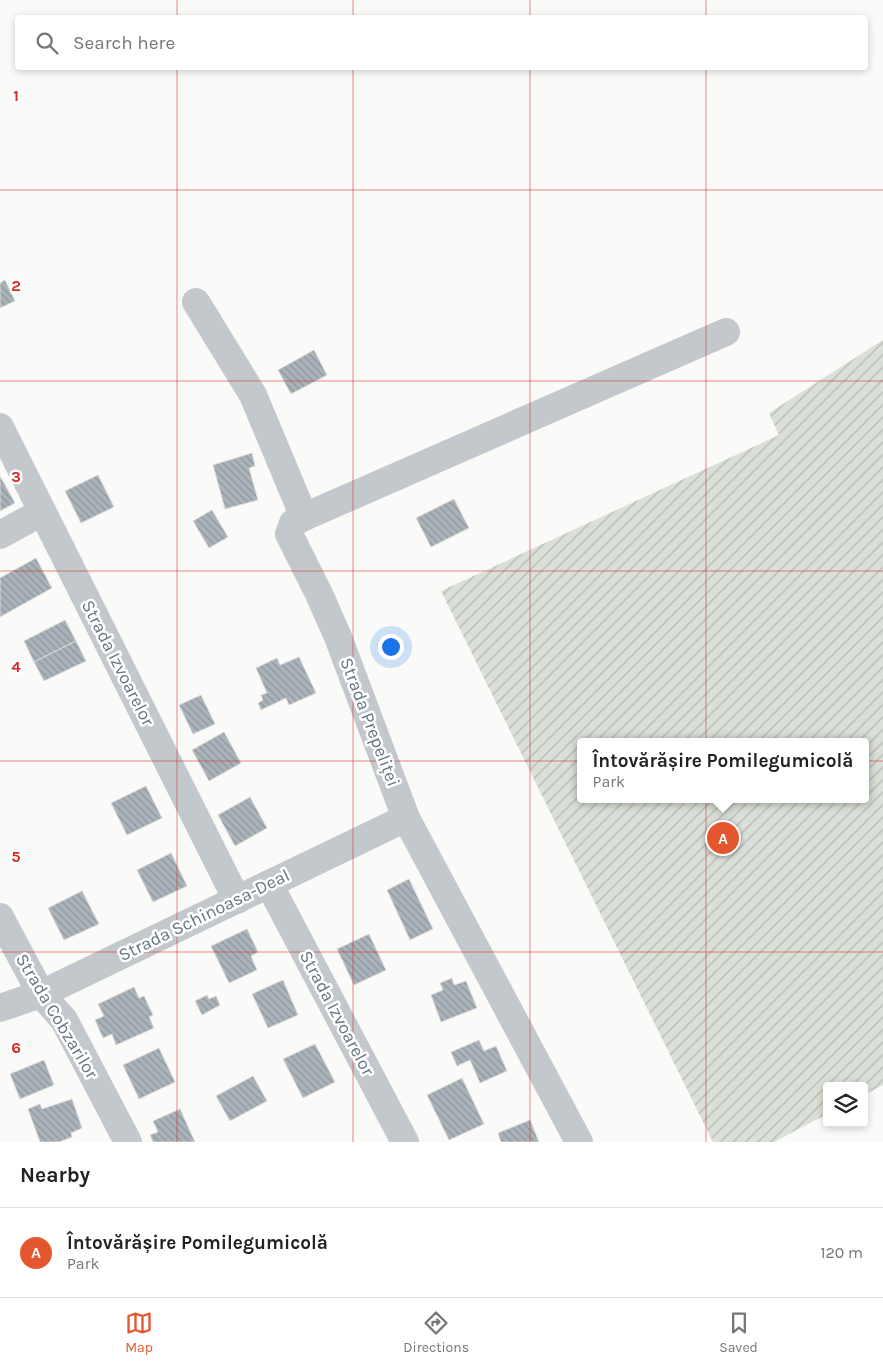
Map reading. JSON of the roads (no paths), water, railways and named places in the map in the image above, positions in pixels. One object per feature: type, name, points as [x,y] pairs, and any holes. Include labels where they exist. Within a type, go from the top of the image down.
[{"type":"street","points":[[196,302],[253,396],[304,516],[726,332]]},
{"type":"street","name":"Strada Izvoarelor","points":[[1,431],[237,900]]},
{"type":"street","points":[[0,536],[42,512]]},
{"type":"street","name":"Strada Prepeliței","points":[[304,516],[293,523],[289,534],[338,637],[406,818],[579,1142]]},
{"type":"street","name":"Strada Schinoasa-Deal","points":[[0,1008],[41,994],[406,818]]},
{"type":"street","name":"Strada Izvoarelor","points":[[269,884],[405,1142]]},
{"type":"street","name":"Strada Cobzarilor","points":[[0,917],[41,994],[64,1020],[128,1142]]},
{"type":"place","name":"Întovărășire Pomilegumicolă","points":[[723,838]]}]
